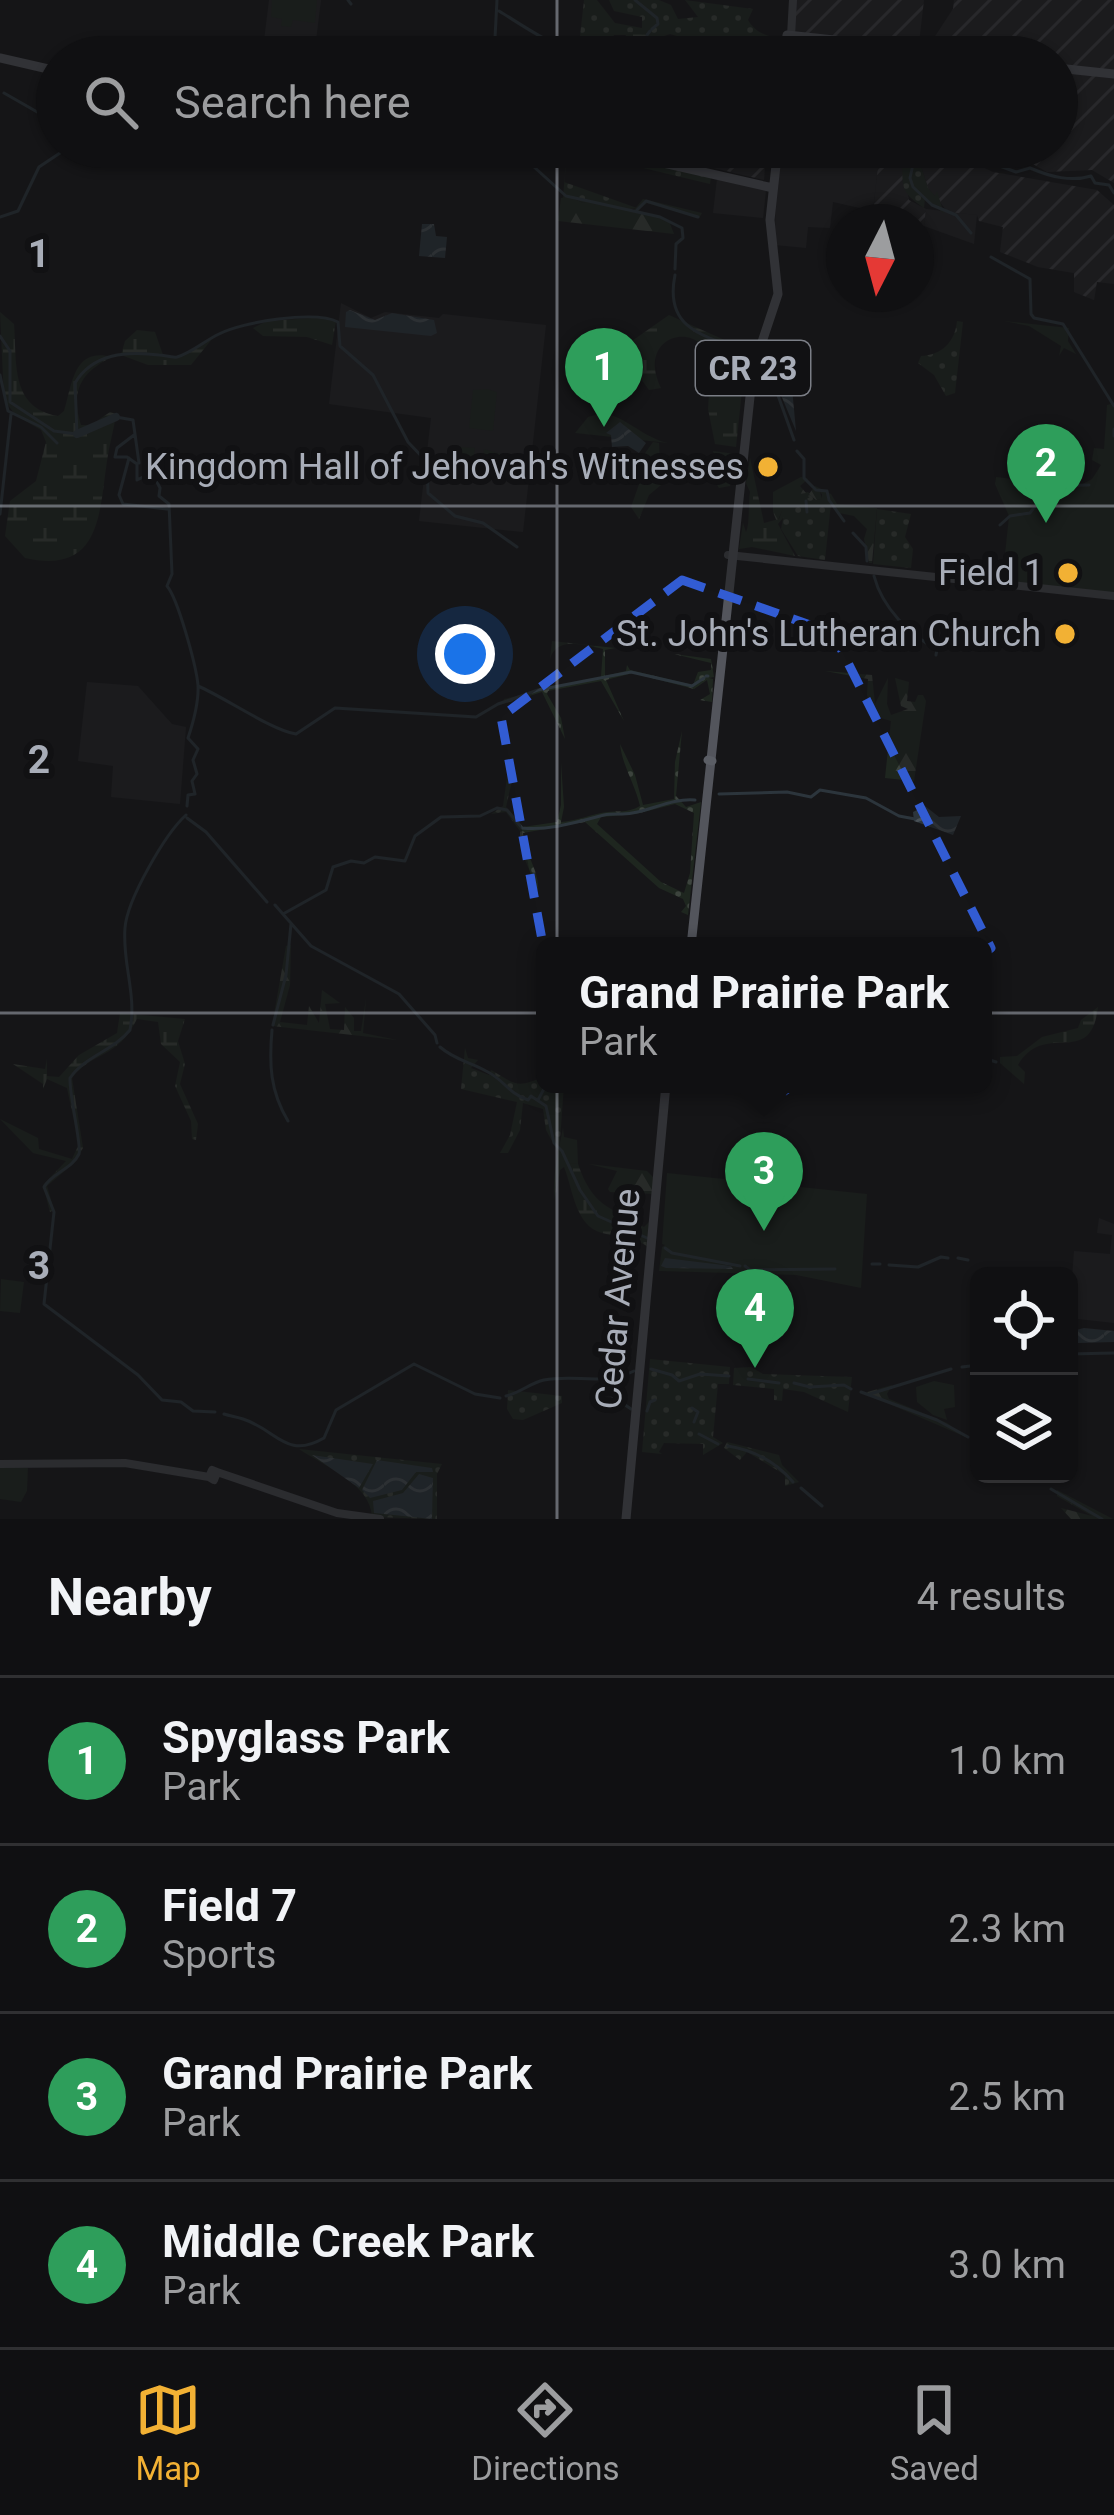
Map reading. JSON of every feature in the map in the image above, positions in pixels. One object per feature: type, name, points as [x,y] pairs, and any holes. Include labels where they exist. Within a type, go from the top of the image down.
[{"type":"main road","points":[[789,36],[793,3]]},
{"type":"main road","points":[[0,56],[36,65]]},
{"type":"main road","points":[[1078,68],[1114,71]]},
{"type":"main road","points":[[1078,70],[1099,70]]},
{"type":"main road","points":[[691,168],[771,185]]},
{"type":"main road","name":"CR 23","points":[[691,937],[750,364],[776,289],[767,225],[773,168]]},
{"type":"main road","name":"CR 23","points":[[729,554],[754,362],[779,292],[770,226],[771,185]]},
{"type":"main road","points":[[729,554],[1114,594]]},
{"type":"main road","name":"Cedar Avenue","points":[[628,1519],[667,1093]]},
{"type":"main road","points":[[0,1462],[115,1463],[213,1475],[358,1519]]},
{"type":"main road","points":[[213,1475],[337,1513],[380,1519]]},
{"type":"highlighted area","points":[[682,580],[833,633],[991,948],[776,1097],[557,1021],[501,717]]},
{"type":"shaded area","points":[[269,0],[321,0],[317,36],[265,36]]},
{"type":"shaded area","points":[[793,0],[924,0],[920,36],[789,36]]},
{"type":"shaded area","points":[[954,0],[1114,0],[1114,183],[1092,170],[1047,172],[1040,168],[1078,168],[1078,36],[935,36]]},
{"type":"shaded area","points":[[713,168],[765,168],[764,180]]},
{"type":"shaded area","points":[[776,168],[878,168],[874,204],[826,204],[826,228],[808,227],[806,248],[775,245]]},
{"type":"shaded area","points":[[878,168],[903,168],[909,200],[917,204],[874,204]]},
{"type":"shaded area","points":[[922,168],[984,168],[1097,190],[1114,205],[1114,284],[1097,282],[1094,300],[1074,292],[1074,273],[1038,267],[1000,252],[1003,227],[979,221],[977,215],[948,212],[928,188]]},
{"type":"shaded area","points":[[717,179],[766,190],[763,218],[713,213]]},
{"type":"shaded area","points":[[934,210],[977,215],[974,244],[934,230]]},
{"type":"shaded area","points":[[341,303],[371,318],[385,312],[439,318],[443,314],[546,325],[523,532],[419,521],[431,418],[329,404]]},
{"type":"shaded area","points":[[87,682],[138,686],[172,724],[186,727],[180,804],[111,797],[113,766],[78,761]]},
{"type":"shaded area","points":[[1099,1218],[1114,1224],[1114,1323],[1078,1319],[1074,1251],[1110,1254],[1112,1235],[1097,1233]]},
{"type":"green space","points":[[272,0],[317,0],[315,23],[293,20],[291,27],[281,26],[282,19],[271,17]]},
{"type":"green space","points":[[584,0],[597,0],[615,23],[642,28],[642,17],[614,11],[609,0],[659,0],[671,5],[678,19],[698,17],[685,0],[753,9],[748,20],[769,36],[670,34],[580,36]]},
{"type":"green space","points":[[643,168],[680,168],[711,176],[710,184]]},
{"type":"green space","points":[[902,168],[922,168],[928,188],[935,196],[937,191],[944,214],[925,197],[924,204],[919,204],[907,193]]},
{"type":"green space","points":[[564,182],[637,208],[563,199]]},
{"type":"green space","points":[[561,198],[633,211],[643,199],[702,213],[699,218],[647,203],[638,210],[669,221],[674,234],[558,221]]},
{"type":"green space","points":[[0,312],[14,324],[24,393],[42,411],[58,416],[64,411],[76,370],[89,357],[112,357],[86,376],[78,392],[81,425],[91,425],[110,412],[116,414],[98,519],[92,536],[69,557],[25,558],[5,536],[10,501],[36,481],[46,442],[41,430],[15,415],[4,399]]},
{"type":"green space","points":[[669,315],[751,352],[746,375],[710,374],[708,356],[700,344],[676,338],[657,353],[655,368],[661,388],[649,390],[636,372],[641,357],[633,345],[619,344],[609,357],[593,339],[629,343]]},
{"type":"green space","points":[[327,317],[336,321],[332,345],[307,337],[263,336],[253,328],[267,321]]},
{"type":"green space","points":[[957,321],[963,322],[955,393],[946,396],[934,375],[918,363],[921,356],[946,346]]},
{"type":"green space","points":[[1004,321],[1069,328],[1068,341],[1076,354],[1064,348],[1059,356],[1061,346],[1029,326]]},
{"type":"green space","points":[[137,330],[155,332],[163,355],[177,357],[212,339],[191,365],[148,365],[121,355],[125,341]]},
{"type":"green space","points":[[710,378],[743,381],[736,447],[715,444],[708,409]]},
{"type":"green space","points":[[473,390],[497,392],[493,431],[469,428]]},
{"type":"green space","points":[[1114,403],[1114,594],[1002,583],[1009,516],[996,477],[1079,486],[1092,479],[1101,465],[1092,460],[1094,448],[1104,449],[1107,405]]},
{"type":"green space","points":[[603,413],[668,443],[575,433],[588,417]]},
{"type":"green space","points":[[653,442],[659,443],[661,485],[649,495],[639,519],[631,507],[642,476],[641,459]]},
{"type":"green space","points":[[475,448],[471,477],[446,471],[449,452]]},
{"type":"green space","points":[[484,449],[508,456],[507,478],[479,475]]},
{"type":"green space","points":[[713,451],[735,454],[730,486],[719,488],[712,476]]},
{"type":"green space","points":[[750,458],[764,523],[779,519],[787,496],[810,497],[793,506],[778,524],[795,556],[739,549],[743,523],[746,532],[748,524]]},
{"type":"green space","points":[[801,477],[808,479],[800,486],[806,493],[789,496],[777,522],[773,492]]},
{"type":"green space","points":[[815,486],[831,494],[837,504],[877,508],[872,563],[864,539],[867,529],[854,516],[839,513],[820,492],[822,499],[816,500],[809,494]]},
{"type":"green space","points":[[808,492],[815,500],[822,499],[822,493],[831,503],[825,560],[798,556],[781,529],[787,498]]},
{"type":"green space","points":[[877,509],[911,514],[905,537],[913,549],[911,568],[873,564]]},
{"type":"green space","points":[[552,641],[579,644],[558,647],[550,659]]},
{"type":"green space","points":[[579,644],[615,648],[605,650],[605,676],[626,671],[627,665],[630,670],[693,685],[698,672],[711,670],[711,663],[674,654],[711,659],[712,702],[700,700],[710,694],[707,680],[694,689],[633,673],[606,680],[624,721],[601,681],[548,691],[565,739],[542,692],[503,704],[504,699],[601,677],[603,649]]},
{"type":"green space","points":[[825,671],[872,675],[875,704],[888,678],[891,715],[908,709],[901,706],[895,678],[909,682],[907,701],[915,702],[923,695],[926,701],[914,781],[885,778],[891,721],[874,716],[868,679]]},
{"type":"green space","points":[[682,731],[676,796],[686,807],[701,802],[688,915],[681,912],[686,906],[683,899],[659,888],[585,822],[523,833],[538,891],[520,848],[520,831],[506,812],[491,814],[503,806],[509,763],[510,771],[515,767],[506,807],[523,827],[557,822],[561,763],[564,807],[561,822],[640,806],[620,744],[643,805],[674,799]],"holes":[[[675,804],[694,813],[684,893],[661,882],[597,824],[601,817]]]},
{"type":"green space","points":[[291,945],[290,985],[280,1022],[307,1025],[309,1006],[319,1023],[322,990],[340,1003],[325,1004],[330,1029],[344,1030],[345,1007],[354,1018],[354,1031],[361,1031],[366,999],[363,1033],[397,1040],[272,1026],[286,946]]},
{"type":"green space","points":[[1098,1007],[1086,1036],[1029,1052],[1018,1065],[1025,1072],[1024,1084],[1000,1063],[1000,1057],[1017,1056],[1042,1037],[1078,1028]]},
{"type":"green space","points":[[120,1013],[185,1019],[178,1041],[185,1064],[180,1084],[198,1124],[196,1140],[175,1086],[180,1062],[161,1044],[158,1022],[137,1019],[121,1042],[72,1078],[83,1148],[75,1162],[47,1186],[54,1210],[50,1212],[43,1185],[66,1161],[33,1153],[0,1119],[38,1138],[39,1149],[72,1159],[79,1144],[67,1088],[47,1079],[43,1089],[43,1084],[13,1064],[45,1069],[47,1059],[47,1076],[59,1077],[79,1055],[117,1033]]},
{"type":"green space","points":[[465,1048],[468,1058],[478,1060],[471,1068],[489,1075],[491,1070],[523,1084],[536,1079],[536,1093],[563,1093],[559,1154],[546,1130],[543,1109],[523,1103],[520,1130],[508,1153],[500,1153],[510,1135],[517,1102],[461,1089]]},
{"type":"green space","points":[[563,1128],[564,1137],[577,1140],[578,1164],[558,1163],[554,1200],[555,1172]]},
{"type":"green space","points":[[558,1162],[578,1164],[589,1188],[611,1209],[644,1227],[649,1222],[648,1247],[586,1223],[564,1167],[555,1200]]},
{"type":"green space","points":[[589,1164],[647,1171],[653,1177],[653,1194],[610,1192],[617,1171]]},
{"type":"green space","points":[[667,1173],[867,1194],[861,1288],[796,1275],[659,1271],[665,1245]]},
{"type":"green space","points":[[1,1279],[24,1282],[20,1313],[0,1311]]},
{"type":"green space","points":[[650,1359],[730,1367],[729,1384],[718,1384],[713,1437],[723,1443],[703,1455],[703,1444],[664,1443],[662,1454],[642,1452]]},
{"type":"green space","points":[[751,1367],[763,1374],[852,1377],[848,1412],[804,1392],[783,1389],[782,1401],[774,1400],[774,1389],[733,1385],[734,1368]]},
{"type":"green space","points":[[934,1381],[954,1385],[955,1407],[944,1409],[947,1420],[917,1402],[916,1387]]},
{"type":"green space","points":[[892,1385],[889,1399],[947,1423],[968,1438],[864,1393]]},
{"type":"green space","points":[[508,1390],[562,1396],[562,1403],[523,1420],[513,1419],[507,1409]]},
{"type":"green space","points":[[727,1442],[779,1455],[799,1482],[785,1486],[785,1475],[747,1452],[740,1460],[724,1448]]},
{"type":"green space","points":[[299,1449],[442,1464],[437,1474],[437,1519],[372,1517],[370,1505],[355,1485]]},
{"type":"green space","points":[[0,1466],[28,1468],[27,1491],[21,1502],[0,1499]]},
{"type":"green space","points":[[1057,1490],[1113,1519],[1071,1519],[1061,1508],[1092,1516],[1057,1496]]},
{"type":"water","points":[[422,224],[434,224],[436,236],[447,237],[445,258],[419,256]]},
{"type":"water","points":[[350,310],[375,320],[392,313],[434,320],[437,333],[345,327]]},
{"type":"water","points":[[782,364],[792,388],[796,431],[771,371]]},
{"type":"water","points":[[620,422],[646,443],[639,453],[628,446],[612,447],[611,435],[606,433]]},
{"type":"water","points":[[925,806],[939,817],[961,816],[953,835],[914,821],[913,812]]},
{"type":"water","points":[[665,1258],[733,1269],[666,1268],[661,1266]]},
{"type":"water","points":[[1078,1330],[1114,1331],[1114,1342],[1078,1343]]},
{"type":"water","points":[[312,1455],[373,1464],[359,1488]]},
{"type":"water","points":[[377,1460],[432,1468],[433,1472],[416,1472],[402,1490],[370,1498],[362,1490]]},
{"type":"water","points":[[419,1474],[433,1478],[432,1519],[374,1513],[373,1501],[403,1493]]},
{"type":"waterway","points":[[348,0],[351,4]]},
{"type":"waterway","points":[[495,36],[497,0]]},
{"type":"waterway","points":[[635,0],[657,18],[652,29]]},
{"type":"waterway","points":[[499,11],[541,36]]},
{"type":"waterway","points":[[647,35],[650,31]]},
{"type":"waterway","points":[[4,93],[36,111]]},
{"type":"waterway","points":[[0,217],[18,211],[39,168]]},
{"type":"waterway","points":[[535,168],[566,196],[660,217],[682,228],[675,269]]},
{"type":"waterway","points":[[912,168],[913,187],[932,205],[956,215],[971,233]]},
{"type":"waterway","points":[[1005,168],[1016,172],[1030,168]]},
{"type":"waterway","points":[[1030,168],[1061,178],[1091,176],[1114,193]]},
{"type":"waterway","points":[[637,210],[646,201],[698,217]]},
{"type":"waterway","points":[[991,257],[1030,279],[1031,314],[1063,324],[1114,406]]},
{"type":"waterway","points":[[675,275],[675,308],[681,319],[702,335],[750,352]]},
{"type":"waterway","points":[[0,336],[10,351],[10,402],[54,431],[77,434],[75,383],[101,360],[135,353],[177,357],[219,334],[261,322],[296,317],[338,322],[340,346],[373,375],[408,442],[427,462],[428,493],[455,516],[483,523],[517,547]]},
{"type":"waterway","points":[[760,361],[770,373],[794,440]]},
{"type":"waterway","points":[[0,375],[8,411],[41,427],[57,443]]},
{"type":"waterway","points":[[0,514],[11,414]]},
{"type":"waterway","points":[[116,417],[133,420],[139,463]]},
{"type":"waterway","points":[[77,434],[116,417]]},
{"type":"waterway","points":[[1114,429],[1114,436]]},
{"type":"waterway","points":[[134,435],[117,448],[115,457],[127,457],[137,464],[137,480],[147,475],[155,478],[159,496],[169,504],[172,574],[167,586],[186,633],[198,685],[188,738],[198,749],[193,760],[197,774],[192,781],[195,794],[188,795],[187,806]]},
{"type":"waterway","points":[[797,451],[804,459],[804,478],[816,490],[827,491],[844,521]]},
{"type":"waterway","points":[[129,458],[119,495],[123,504],[167,509]]},
{"type":"waterway","points":[[1000,525],[1010,516],[1030,513],[1050,486],[1089,485]]},
{"type":"waterway","points":[[806,501],[807,512]]},
{"type":"waterway","points":[[853,533],[866,547],[867,561]]},
{"type":"waterway","points":[[874,576],[890,609],[937,649],[936,655]]},
{"type":"waterway","points":[[198,686],[296,734],[335,708],[476,717],[538,690],[631,672],[692,686],[704,678]]},
{"type":"waterway","points":[[719,794],[787,792],[811,797],[820,790],[866,798],[915,819]]},
{"type":"waterway","points":[[283,914],[326,890],[333,867],[375,857],[405,861],[415,836],[441,817],[480,816],[497,808],[507,810],[522,828],[542,828],[695,800]]},
{"type":"waterway","points":[[186,815],[148,868],[127,916],[130,1030],[70,1078],[79,1154],[44,1187],[54,1212],[44,1304],[138,1375],[162,1400],[181,1402],[193,1411],[215,1412]]},
{"type":"waterway","points":[[187,818],[206,832],[267,902]]},
{"type":"waterway","points":[[275,905],[311,946],[399,994],[437,1043]]},
{"type":"waterway","points":[[273,1025],[286,975],[291,924]]},
{"type":"waterway","points":[[272,1030],[272,1077],[288,1121]]},
{"type":"waterway","points":[[440,1047],[521,1097],[528,1100],[531,1096],[546,1106],[554,1143],[598,1216],[647,1238]]},
{"type":"waterway","points":[[992,1061],[996,1062]]},
{"type":"waterway","points":[[538,1100],[542,1093]]},
{"type":"waterway","points":[[665,1248],[740,1266]]},
{"type":"waterway","points":[[889,1265],[918,1267],[948,1258]]},
{"type":"waterway","points":[[958,1258],[968,1260]]},
{"type":"waterway","points":[[872,1264],[880,1264]]},
{"type":"waterway","points":[[745,1266],[750,1270],[835,1269]]},
{"type":"waterway","points":[[1078,1354],[1114,1353]]},
{"type":"waterway","points":[[224,1414],[255,1424],[291,1445],[311,1444],[324,1438],[336,1410],[414,1364],[475,1394],[500,1398]]},
{"type":"waterway","points":[[962,1367],[970,1366]]},
{"type":"waterway","points":[[651,1369],[679,1381],[700,1374],[729,1376]]},
{"type":"waterway","points":[[870,1394],[951,1369]]},
{"type":"waterway","points":[[506,1396],[544,1380],[612,1378],[634,1371]]},
{"type":"waterway","points":[[748,1379],[779,1383]]},
{"type":"waterway","points":[[794,1383],[851,1389]]},
{"type":"waterway","points":[[605,1384],[612,1396],[631,1409]]},
{"type":"waterway","points":[[861,1392],[937,1420],[968,1437]]},
{"type":"waterway","points":[[647,1411],[655,1400]]},
{"type":"waterway","points":[[692,1408],[698,1412],[694,1422]]},
{"type":"waterway","points":[[699,1434],[718,1444]]},
{"type":"waterway","points":[[728,1446],[763,1458],[793,1482]]},
{"type":"waterway","points":[[801,1488],[822,1506]]},
{"type":"waterway","points":[[1051,1489],[1102,1519]]},
{"type":"place","name":"Spyglass Park","points":[[604,427]]},
{"type":"place","name":"Kingdom Hall of Jehovah's Witnesses","points":[[768,467]]},
{"type":"place","name":"Field 7","points":[[1046,523]]},
{"type":"place","name":"Field 1","points":[[1068,573]]},
{"type":"place","name":"St. John's Lutheran Church","points":[[1065,634]]},
{"type":"place","name":"Grand Prairie Park","points":[[764,1231]]},
{"type":"place","name":"Middle Creek Park","points":[[755,1368]]}]
